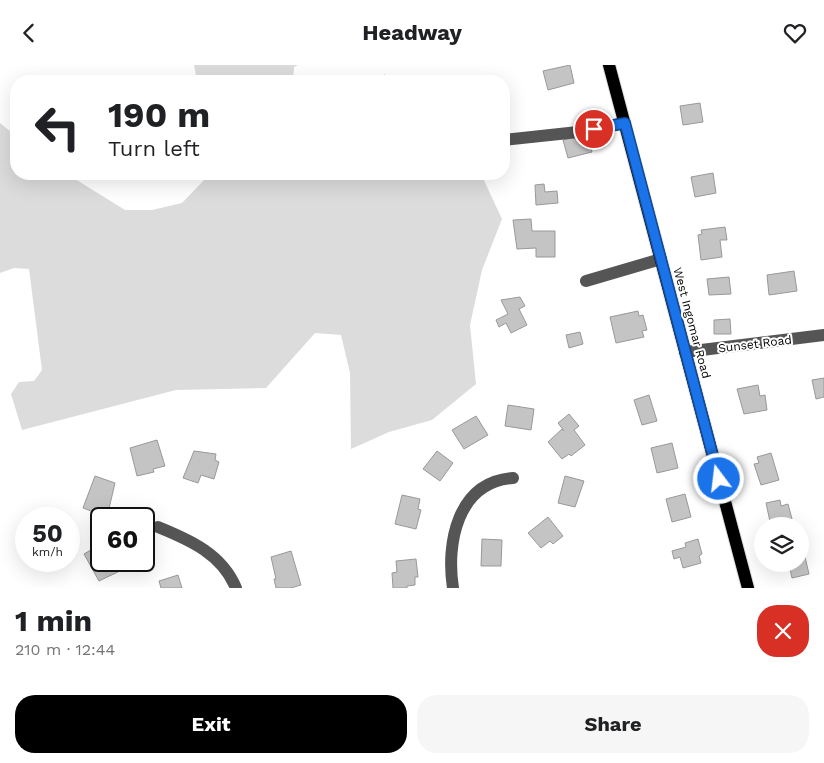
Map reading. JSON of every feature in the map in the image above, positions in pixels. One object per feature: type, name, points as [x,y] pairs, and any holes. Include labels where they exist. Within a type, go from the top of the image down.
[{"type":"main road","name":"West Ingomar Road","points":[[610,65],[748,588]]},
{"type":"street","points":[[510,139],[578,132],[625,123]]},
{"type":"street","points":[[586,281],[661,259]]},
{"type":"street","name":"Sunset Road","points":[[685,352],[824,335]]},
{"type":"street","points":[[453,588],[450,555],[452,535],[458,517],[481,490],[499,480],[513,478]]},
{"type":"street","points":[[158,527],[184,537],[205,549],[226,570],[236,588]]},
{"type":"shaded area","points":[[194,65],[298,65],[294,67],[293,75],[196,75]]},
{"type":"shaded area","points":[[0,123],[10,131],[10,180],[77,180],[125,210],[152,210],[182,203],[204,180],[484,180],[502,219],[482,270],[470,325],[476,384],[432,420],[389,432],[351,449],[350,373],[341,335],[315,333],[266,388],[176,390],[22,430],[11,394],[19,382],[34,381],[42,370],[29,269],[14,268],[0,273]]},
{"type":"building","points":[[570,65],[574,83],[548,90],[543,71]]},
{"type":"building","points":[[700,103],[703,122],[683,125],[680,106]]},
{"type":"building","points":[[587,134],[592,152],[568,158],[563,140]]},
{"type":"building","points":[[713,173],[716,193],[695,197],[691,177]]},
{"type":"building","points":[[544,184],[545,192],[557,191],[558,203],[536,205],[535,185]]},
{"type":"building","points":[[531,219],[532,231],[555,231],[555,257],[536,257],[536,248],[517,249],[513,220]]},
{"type":"building","points":[[725,227],[727,240],[720,240],[722,257],[701,260],[698,235],[702,234],[701,230]]},
{"type":"building","points":[[794,271],[797,291],[769,295],[767,275]]},
{"type":"building","points":[[729,277],[731,294],[709,295],[707,279]]},
{"type":"building","points":[[520,297],[525,306],[519,309],[527,325],[511,333],[506,323],[499,327],[496,320],[508,314],[501,300]]},
{"type":"building","points":[[638,311],[639,316],[643,315],[647,330],[642,331],[644,337],[616,343],[610,317]]},
{"type":"building","points":[[730,319],[731,334],[714,334],[714,320]]},
{"type":"building","points":[[580,332],[583,344],[569,348],[566,335]]},
{"type":"building","points":[[824,378],[824,397],[816,399],[812,380]]},
{"type":"building","points":[[758,385],[760,396],[765,395],[767,410],[744,414],[737,389]]},
{"type":"building","points":[[649,395],[657,421],[642,425],[634,400]]},
{"type":"building","points":[[508,405],[534,409],[531,430],[505,426]]},
{"type":"building","points":[[569,414],[579,426],[574,430],[585,445],[571,456],[569,454],[562,459],[548,442],[562,429],[564,431],[558,423]]},
{"type":"building","points":[[476,416],[488,435],[464,449],[452,430]]},
{"type":"building","points":[[157,440],[165,466],[153,469],[154,472],[137,476],[130,448]]},
{"type":"building","points":[[672,443],[678,468],[657,473],[651,448]]},
{"type":"building","points":[[194,451],[216,454],[215,460],[219,462],[214,479],[201,475],[198,483],[183,478]]},
{"type":"building","points":[[437,451],[453,463],[440,481],[423,469]]},
{"type":"building","points":[[771,453],[779,480],[761,485],[754,464],[759,463],[757,457]]},
{"type":"building","points":[[95,476],[115,483],[109,507],[90,507],[90,511],[83,508]]},
{"type":"building","points":[[565,476],[584,481],[575,507],[558,503]]},
{"type":"building","points":[[685,494],[691,517],[672,522],[666,499]]},
{"type":"building","points":[[402,495],[420,499],[418,509],[421,510],[416,529],[395,524]]},
{"type":"building","points":[[780,500],[781,506],[788,504],[791,517],[769,517],[766,503]]},
{"type":"building","points":[[548,517],[563,536],[553,544],[550,541],[541,548],[528,533]]},
{"type":"building","points":[[482,539],[502,540],[501,566],[481,566]]},
{"type":"building","points":[[698,539],[702,554],[699,556],[701,563],[683,568],[680,557],[674,559],[672,551],[686,547],[685,543]]},
{"type":"building","points":[[90,550],[90,565],[84,554]]},
{"type":"building","points":[[291,551],[301,585],[291,588],[276,588],[271,557]]},
{"type":"building","points":[[416,559],[418,577],[415,577],[415,585],[407,586],[407,588],[393,588],[392,573],[397,572],[396,561]]},
{"type":"building","points":[[94,572],[118,572],[99,581]]},
{"type":"building","points":[[791,572],[809,572],[809,574],[792,578]]},
{"type":"building","points":[[178,575],[182,588],[161,588],[159,581]]},
{"type":"route","points":[[594,129],[625,123],[719,479]]}]
